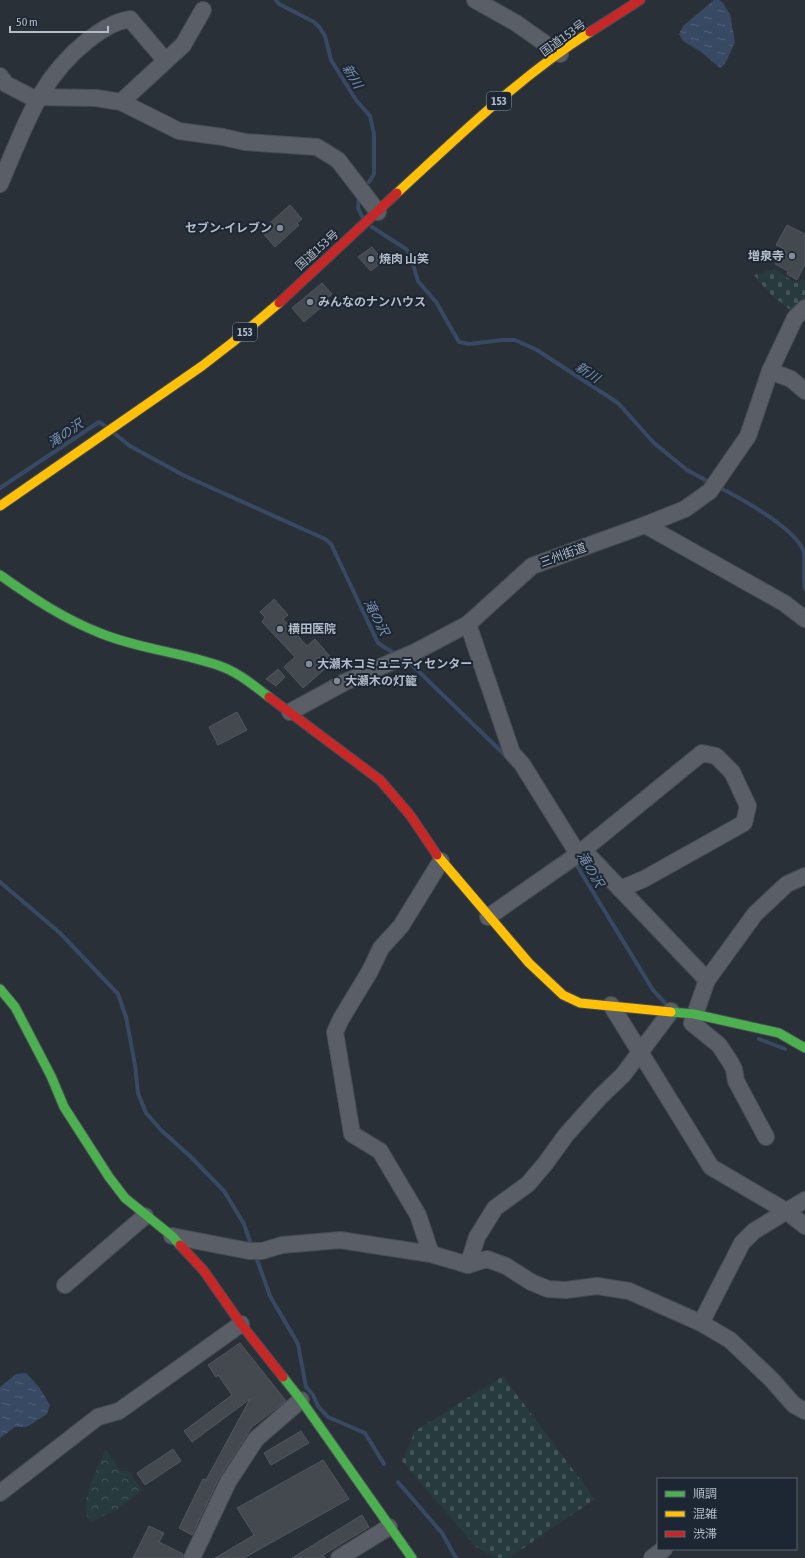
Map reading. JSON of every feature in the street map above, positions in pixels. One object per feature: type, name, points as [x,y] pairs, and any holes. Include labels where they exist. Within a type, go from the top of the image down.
[{"type":"main road","name":"国道153号","points":[[0,506],[198,370],[248,330],[475,122],[517,86],[560,54],[640,0]]},
{"type":"main road","points":[[0,575],[38,601],[100,633],[157,650],[209,662],[237,674],[290,712],[380,780],[410,815],[441,861],[488,917],[528,963],[563,995],[580,1003],[694,1014],[779,1033],[805,1048]]},
{"type":"main road","points":[[0,989],[15,1007],[51,1076],[64,1107],[109,1177],[125,1198],[145,1216],[172,1236],[204,1271],[241,1324],[301,1400],[412,1558]]},
{"type":"street","points":[[475,0],[516,23],[560,54]]},
{"type":"street","points":[[121,102],[183,45],[202,10]]},
{"type":"street","points":[[0,184],[38,97],[52,75],[73,52],[100,31],[120,21],[130,19],[165,60]]},
{"type":"street","points":[[0,76],[6,84],[31,96],[96,98],[121,102],[179,131],[224,137],[244,142],[317,148],[338,160],[374,215]]},
{"type":"street","points":[[805,308],[794,318],[770,371],[791,379],[805,391]]},
{"type":"street","name":"三州街道","points":[[290,712],[345,682],[410,654],[468,624],[532,566],[685,509],[710,491],[748,436],[770,371]]},
{"type":"street","points":[[645,525],[784,603],[805,619]]},
{"type":"street","points":[[468,624],[512,753],[522,764],[573,857]]},
{"type":"street","points":[[488,917],[573,857],[702,753],[716,756],[732,772],[748,806],[744,823],[644,879],[620,889]]},
{"type":"street","points":[[573,857],[590,856],[707,980]]},
{"type":"street","points":[[432,1254],[418,1215],[380,1151],[352,1134],[335,1032],[341,1019],[370,971],[381,948],[401,926],[441,861]]},
{"type":"street","points":[[766,1137],[736,1081],[734,1068],[729,1060],[719,1045],[692,1023],[707,980],[755,914],[787,884],[805,876]]},
{"type":"street","points":[[611,1005],[711,1167],[786,1211],[805,1226]]},
{"type":"street","points":[[468,1265],[477,1237],[494,1208],[528,1184],[546,1164],[566,1135],[600,1097],[624,1074],[671,1011]]},
{"type":"street","points":[[701,1323],[742,1243],[754,1231],[805,1200]]},
{"type":"street","points":[[65,1285],[145,1216]]},
{"type":"street","points":[[172,1236],[254,1251],[282,1245],[340,1240],[432,1254],[468,1265],[487,1259],[506,1266],[531,1282],[548,1289],[566,1290],[597,1286],[629,1291],[701,1323],[730,1340],[772,1379],[794,1405],[805,1411]]},
{"type":"street","points":[[0,1493],[98,1416],[119,1411],[241,1324]]},
{"type":"street","points":[[192,1558],[228,1482],[256,1439],[301,1400]]},
{"type":"street","points":[[339,1558],[389,1527]]},
{"type":"street","points":[[652,1558],[663,1550]]},
{"type":"green space","points":[[774,269],[796,283],[805,279],[805,302],[794,313],[769,293],[754,275]]},
{"type":"green space","points":[[503,1376],[595,1499],[509,1558],[496,1558],[476,1547],[402,1461],[415,1431]]},
{"type":"green space","points":[[106,1449],[120,1471],[129,1471],[142,1490],[123,1506],[91,1522],[87,1515],[87,1497],[90,1486]]},
{"type":"water","points":[[714,0],[719,0],[723,3],[730,14],[735,42],[725,64],[720,68],[701,52],[683,41],[679,34],[683,26]]},
{"type":"water","points":[[26,1373],[39,1387],[50,1405],[47,1414],[27,1427],[15,1427],[0,1438],[0,1387],[16,1374]]},
{"type":"building","name":"セブン-イレブン","points":[[290,205],[302,219],[297,223],[299,225],[275,247],[261,231]]},
{"type":"building","name":"増泉寺","points":[[787,225],[805,234],[805,264],[797,280],[787,274],[788,271],[775,264],[783,248],[776,245]]},
{"type":"building","name":"焼肉 山笑","points":[[372,247],[383,261],[371,271],[358,257]]},
{"type":"building","name":"みんなのナンハウス","points":[[322,283],[332,294],[323,302],[325,304],[304,322],[292,308]]},
{"type":"building","points":[[274,599],[288,615],[283,619],[307,646],[315,639],[334,661],[303,688],[284,667],[295,657],[262,622],[265,617],[260,612]]},
{"type":"building","points":[[278,669],[285,677],[276,686],[266,679]]},
{"type":"building","points":[[237,712],[247,730],[218,745],[209,727]]},
{"type":"building","points":[[240,1343],[286,1401],[252,1427],[219,1478],[192,1535],[179,1528],[203,1479],[206,1480],[250,1399],[192,1442],[184,1431],[232,1395],[218,1375],[216,1377],[208,1365]]},
{"type":"building","points":[[301,1431],[309,1443],[271,1465],[264,1453]]},
{"type":"building","points":[[173,1449],[181,1461],[145,1485],[137,1473]]},
{"type":"building","points":[[323,1460],[349,1499],[244,1558],[215,1558],[254,1535],[237,1508]]},
{"type":"building","points":[[362,1515],[369,1527],[323,1555],[325,1558],[292,1558]]},
{"type":"building","points":[[149,1526],[164,1533],[159,1542],[183,1554],[183,1558],[133,1558]]},
{"type":"waterway","name":"新川","points":[[276,0],[279,4],[314,22],[320,28],[325,36],[331,60],[356,100],[370,116],[374,134],[374,174],[369,182]]},
{"type":"waterway","name":"新川","points":[[359,197],[358,208],[363,218]]},
{"type":"waterway","name":"新川","points":[[372,227],[406,249],[410,254],[418,281],[436,302],[459,342],[470,344],[515,340],[537,350],[618,403],[654,443],[687,470],[711,483]]},
{"type":"waterway","name":"滝の沢","points":[[0,488],[99,422],[105,426]]},
{"type":"waterway","name":"滝の沢","points":[[115,434],[130,446],[183,475],[325,539],[331,544],[378,643],[397,655]]},
{"type":"waterway","name":"新川","points":[[717,486],[766,514],[790,533],[799,543],[804,552],[805,589]]},
{"type":"waterway","name":"滝の沢","points":[[406,661],[412,665],[508,758]]},
{"type":"waterway","name":"滝の沢","points":[[574,861],[653,990],[665,1003]]},
{"type":"waterway","points":[[0,882],[60,933],[118,994],[126,1017],[135,1065],[138,1093],[146,1113],[161,1130],[191,1157],[224,1191],[244,1224],[252,1248]]},
{"type":"waterway","name":"滝の沢","points":[[759,1039],[785,1049]]},
{"type":"waterway","points":[[255,1254],[270,1296],[298,1344],[306,1387],[313,1395],[318,1406],[328,1417],[365,1433],[384,1464]]},
{"type":"waterway","points":[[398,1482],[442,1533],[456,1558]]},
{"type":"traffic: fast","points":[[0,575],[48,607],[87,627],[129,643],[190,657],[220,666],[252,684],[269,697]]},
{"type":"traffic: fast","points":[[0,989],[15,1007],[51,1076],[64,1107],[109,1177],[125,1198],[172,1236],[180,1245]]},
{"type":"traffic: fast","points":[[671,1012],[694,1014],[779,1033],[805,1048]]},
{"type":"traffic: fast","points":[[283,1377],[301,1400],[412,1558]]},
{"type":"traffic: slow","points":[[397,193],[490,108],[538,68],[590,32]]},
{"type":"traffic: slow","points":[[0,506],[202,366],[279,303]]},
{"type":"traffic: slow","points":[[437,855],[529,963],[563,995],[580,1003],[671,1012]]},
{"type":"traffic: jam","points":[[590,32],[640,0]]},
{"type":"traffic: jam","points":[[279,303],[397,193]]},
{"type":"traffic: jam","points":[[269,697],[380,780],[410,815],[437,855]]},
{"type":"traffic: jam","points":[[180,1245],[204,1271],[241,1324],[283,1377]]},
{"type":"place","name":"セブン-イレブン","points":[[280,228]]},
{"type":"place","name":"増泉寺","points":[[792,256]]},
{"type":"place","name":"焼肉 山笑","points":[[371,259]]},
{"type":"place","name":"みんなのナンハウス","points":[[310,302]]},
{"type":"place","name":"横田医院","points":[[280,629]]},
{"type":"place","name":"大瀬木コミュニティセンター","points":[[309,664]]},
{"type":"place","name":"大瀬木の灯籠","points":[[337,681]]}]
